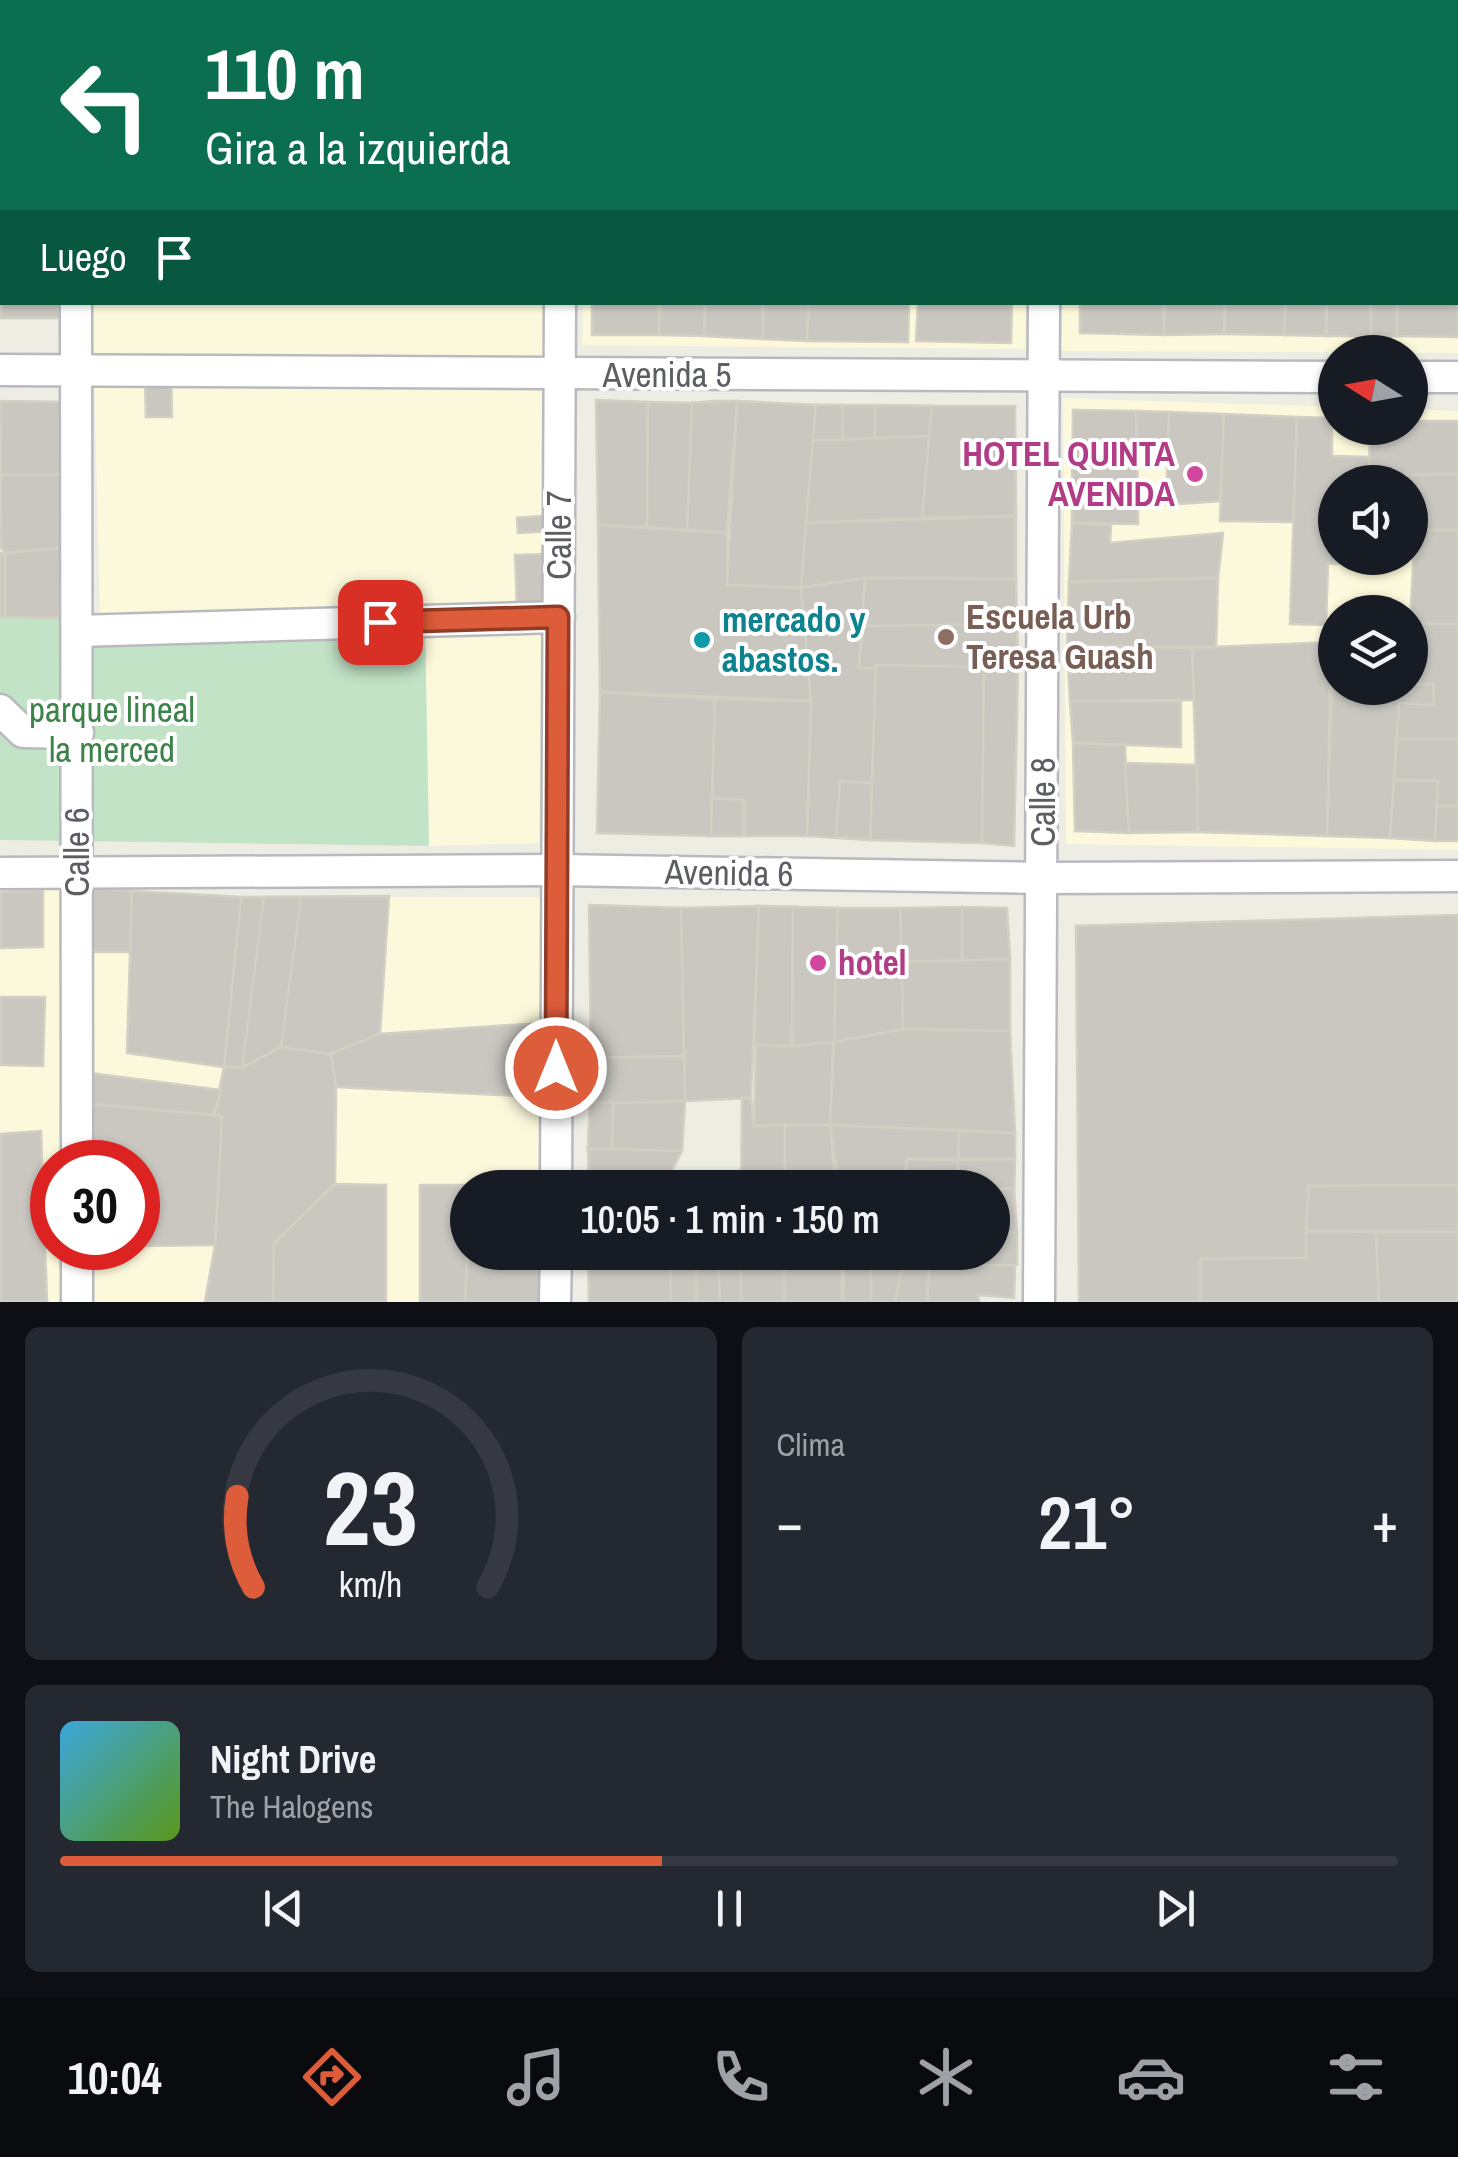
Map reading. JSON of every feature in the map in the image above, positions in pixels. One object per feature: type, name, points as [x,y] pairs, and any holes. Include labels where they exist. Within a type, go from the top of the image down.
[{"type":"street","name":"Calle 6","points":[[76,305],[77,1140]]},
{"type":"street","name":"Calle 7","points":[[556,1170],[560,305]]},
{"type":"street","name":"Calle 8","points":[[1039,1302],[1044,305]]},
{"type":"street","name":"Avenida 5","points":[[0,370],[1318,377]]},
{"type":"street","points":[[1428,377],[1458,377]]},
{"type":"street","points":[[77,632],[558,617]]},
{"type":"street","points":[[0,710],[23,732],[78,732]]},
{"type":"street","name":"Avenida 6","points":[[0,873],[557,870],[1043,878],[1458,876]]},
{"type":"street","points":[[77,1270],[77,1302]]},
{"type":"street","points":[[555,1302],[556,1270]]},
{"type":"shaded area","points":[[87,305],[551,305],[551,358],[87,356]]},
{"type":"shaded area","points":[[583,305],[1026,305],[1025,349],[582,345]]},
{"type":"shaded area","points":[[1063,305],[1458,305],[1458,353],[1428,353],[1428,335],[1318,335],[1318,352],[1061,351]]},
{"type":"shaded area","points":[[94,376],[549,383],[550,554],[517,608],[100,613]]},
{"type":"shaded area","points":[[1063,398],[1318,406],[1318,445],[1428,445],[1428,410],[1458,411],[1458,850],[1066,844]]},
{"type":"shaded area","points":[[542,630],[539,843],[429,846],[425,636]]},
{"type":"shaded area","points":[[0,885],[64,887],[67,1140],[30,1140],[30,1270],[68,1270],[69,1302],[0,1302]]},
{"type":"shaded area","points":[[91,888],[240,897],[541,897],[540,1170],[450,1170],[450,1270],[540,1270],[540,1302],[88,1302],[87,1270],[160,1270],[160,1140],[88,1140]]},
{"type":"green space","name":"parque lineal la merced","points":[[0,617],[425,624],[429,846],[0,840]]},
{"type":"building","points":[[0,305],[60,305],[60,318],[0,318]]},
{"type":"building","points":[[592,305],[660,305],[659,335],[592,335]]},
{"type":"building","points":[[660,305],[705,305],[704,336],[659,335]]},
{"type":"building","points":[[705,305],[763,305],[763,339],[704,336]]},
{"type":"building","points":[[763,305],[809,305],[807,341],[763,339]]},
{"type":"building","points":[[809,305],[909,305],[908,342],[807,341]]},
{"type":"building","points":[[918,305],[1012,305],[1011,343],[916,341]]},
{"type":"building","points":[[1080,305],[1164,305],[1164,335],[1080,333]]},
{"type":"building","points":[[1164,305],[1225,305],[1224,334],[1164,335]]},
{"type":"building","points":[[1225,305],[1286,305],[1284,335],[1224,334]]},
{"type":"building","points":[[1286,305],[1327,305],[1326,335],[1284,335]]},
{"type":"building","points":[[1327,305],[1371,305],[1371,335],[1326,335]]},
{"type":"building","points":[[1371,305],[1397,305],[1397,335],[1371,335]]},
{"type":"building","points":[[1397,305],[1458,305],[1458,337],[1397,335]]},
{"type":"building","points":[[145,376],[171,376],[172,417],[146,417]]},
{"type":"building","points":[[596,400],[648,402],[647,527],[598,525]]},
{"type":"building","points":[[0,401],[63,402],[62,475],[1,475]]},
{"type":"building","points":[[714,401],[712,457],[690,454],[692,403]]},
{"type":"building","points":[[714,401],[737,401],[733,457],[712,457]]},
{"type":"building","points":[[737,401],[727,533],[687,530],[692,403]]},
{"type":"building","points":[[737,401],[816,405],[801,588],[727,585]]},
{"type":"building","points":[[648,402],[692,403],[687,530],[647,527]]},
{"type":"building","points":[[816,405],[932,406],[922,518],[806,523]]},
{"type":"building","points":[[816,405],[842,405],[843,440],[813,440]]},
{"type":"building","points":[[842,405],[875,405],[875,438],[843,440]]},
{"type":"building","points":[[875,405],[932,406],[929,436],[875,438]]},
{"type":"building","points":[[932,406],[1015,406],[1016,516],[922,518]]},
{"type":"building","points":[[1073,410],[1136,411],[1138,496],[1072,491]]},
{"type":"building","points":[[1136,411],[1169,412],[1170,448],[1137,448]]},
{"type":"building","name":"HOTEL QUINTA AVENIDA","points":[[1169,412],[1224,414],[1220,501],[1166,505]]},
{"type":"building","points":[[1224,414],[1297,417],[1293,522],[1220,521]]},
{"type":"building","points":[[1297,417],[1318,418],[1318,445],[1332,445],[1332,456],[1370,457],[1370,465],[1318,465],[1318,575],[1328,575],[1327,595],[1318,595],[1318,625],[1290,624]]},
{"type":"building","points":[[1428,421],[1458,421],[1458,474],[1428,475],[1428,465],[1369,465],[1370,445],[1428,445]]},
{"type":"building","points":[[1458,474],[1458,530],[1428,530],[1428,475]]},
{"type":"building","points":[[1,475],[62,475],[61,548],[5,553],[0,546]]},
{"type":"building","points":[[1072,491],[1138,496],[1138,524],[1072,523]]},
{"type":"building","points":[[552,515],[552,531],[518,533],[517,518]]},
{"type":"building","points":[[1016,516],[1016,579],[865,578],[801,588],[806,523]]},
{"type":"building","points":[[1072,523],[1111,525],[1110,543],[1223,533],[1218,578],[1069,582]]},
{"type":"building","name":"mercado y abastos.","points":[[598,525],[727,533],[727,585],[801,588],[811,701],[600,692]]},
{"type":"building","points":[[1428,530],[1458,530],[1458,624],[1428,624],[1428,595],[1412,595],[1413,575],[1428,575]]},
{"type":"building","points":[[61,548],[61,618],[5,617],[5,553]]},
{"type":"building","points":[[0,553],[5,553],[5,617],[0,617]]},
{"type":"building","points":[[550,554],[552,607],[517,608],[515,555]]},
{"type":"building","points":[[865,578],[859,668],[876,665],[870,840],[807,836],[811,701],[801,588]]},
{"type":"building","points":[[865,578],[1016,579],[1018,669],[859,668]]},
{"type":"building","points":[[1218,578],[1216,648],[1067,645],[1069,582]]},
{"type":"building","points":[[1017,624],[1018,669],[859,668],[863,626]]},
{"type":"building","points":[[1428,624],[1458,624],[1458,739],[1397,739],[1399,705],[1434,705],[1433,684],[1428,684]]},
{"type":"building","points":[[1318,643],[1318,705],[1330,705],[1327,836],[1198,832],[1192,648]]},
{"type":"building","points":[[1067,645],[1192,648],[1194,700],[1070,701]]},
{"type":"building","points":[[876,665],[984,667],[982,843],[870,840]]},
{"type":"building","points":[[984,667],[1018,669],[1014,846],[982,843]]},
{"type":"building","points":[[1428,684],[1433,684],[1434,705],[1428,705]]},
{"type":"building","points":[[600,692],[715,699],[711,836],[597,833]]},
{"type":"building","points":[[715,699],[811,701],[807,836],[711,836]]},
{"type":"building","points":[[1070,701],[1181,701],[1181,747],[1073,743]]},
{"type":"building","points":[[1331,705],[1399,705],[1390,838],[1327,836]]},
{"type":"building","points":[[1397,739],[1458,739],[1458,806],[1437,806],[1438,781],[1394,780]]},
{"type":"building","points":[[1073,743],[1125,745],[1129,833],[1075,831]]},
{"type":"building","points":[[1125,763],[1197,765],[1198,832],[1129,833]]},
{"type":"building","points":[[1394,780],[1438,781],[1435,841],[1390,838]]},
{"type":"building","points":[[840,781],[872,783],[870,840],[836,837]]},
{"type":"building","points":[[712,798],[744,800],[744,836],[711,836]]},
{"type":"building","points":[[1437,806],[1458,806],[1458,841],[1435,841]]},
{"type":"building","points":[[91,888],[132,891],[130,952],[90,952]]},
{"type":"building","points":[[43,890],[43,947],[0,948],[0,892]]},
{"type":"building","points":[[132,891],[241,897],[224,1067],[127,1053]]},
{"type":"building","points":[[389,896],[380,1034],[331,1054],[281,1047],[242,1068],[224,1067],[241,897]]},
{"type":"building","points":[[264,897],[301,897],[281,1047],[242,1068]]},
{"type":"building","points":[[589,905],[681,908],[684,1056],[591,1058]]},
{"type":"building","points":[[759,906],[751,1098],[685,1101],[681,908]]},
{"type":"building","points":[[759,906],[838,908],[830,1125],[754,1126]]},
{"type":"building","points":[[759,906],[793,907],[792,1046],[754,1045]]},
{"type":"building","points":[[793,907],[838,908],[834,1042],[792,1046]]},
{"type":"building","points":[[962,907],[1007,908],[1010,959],[962,961]]},
{"type":"building","points":[[962,907],[962,961],[902,962],[900,908]]},
{"type":"building","points":[[838,908],[900,908],[903,1029],[834,1042]]},
{"type":"building","points":[[1458,915],[1458,1185],[1309,1186],[1306,1258],[1200,1259],[1200,1302],[1079,1302],[1076,926]]},
{"type":"building","points":[[1010,959],[1010,1031],[903,1029],[902,962]]},
{"type":"building","points":[[0,997],[45,997],[43,1066],[0,1065]]},
{"type":"building","points":[[540,1023],[541,1097],[336,1087],[331,1054],[379,1034]]},
{"type":"building","points":[[903,1029],[1010,1031],[1015,1133],[830,1125],[834,1042]]},
{"type":"building","points":[[281,1047],[331,1054],[336,1087],[335,1184],[274,1243],[273,1302],[205,1302],[215,1245],[222,1116],[214,1115],[224,1067],[242,1068]]},
{"type":"building","points":[[684,1056],[685,1101],[590,1104],[591,1058]]},
{"type":"building","points":[[90,1073],[221,1090],[214,1115],[90,1104]]},
{"type":"building","points":[[742,1098],[751,1098],[754,1126],[785,1125],[785,1170],[741,1170]]},
{"type":"building","points":[[685,1101],[682,1151],[588,1149],[590,1104]]},
{"type":"building","points":[[613,1102],[612,1149],[588,1149],[590,1104]]},
{"type":"building","points":[[90,1104],[222,1116],[215,1245],[160,1246],[160,1140],[89,1140]]},
{"type":"building","points":[[785,1125],[830,1125],[834,1170],[785,1170]]},
{"type":"building","points":[[830,1125],[1015,1133],[1014,1189],[1010,1189],[1010,1170],[958,1170],[958,1160],[907,1159],[906,1170],[836,1170]]},
{"type":"building","points":[[41,1131],[41,1140],[30,1140],[30,1270],[46,1270],[47,1302],[0,1302],[0,1134]]},
{"type":"building","points":[[959,1131],[1015,1133],[1015,1159],[958,1160]]},
{"type":"building","points":[[588,1149],[682,1151],[672,1170],[589,1170]]},
{"type":"building","points":[[907,1159],[958,1160],[958,1170],[906,1170]]},
{"type":"building","points":[[1015,1159],[1014,1189],[1010,1189],[1010,1170],[958,1170],[958,1160]]},
{"type":"building","points":[[335,1184],[386,1185],[386,1302],[273,1302],[274,1243]]},
{"type":"building","points":[[420,1185],[450,1185],[450,1270],[466,1270],[465,1302],[420,1302]]},
{"type":"building","points":[[1458,1185],[1458,1232],[1306,1231],[1309,1186]]},
{"type":"building","points":[[1010,1189],[1014,1189],[1017,1233],[1010,1233]]},
{"type":"building","points":[[1306,1231],[1376,1232],[1379,1302],[1200,1302],[1200,1259],[1306,1258]]},
{"type":"building","points":[[1376,1232],[1458,1232],[1458,1302],[1379,1302]]},
{"type":"building","points":[[1010,1233],[1017,1233],[1017,1265],[1010,1265]]},
{"type":"building","points":[[1010,1265],[1015,1265],[1014,1298],[978,1295],[979,1302],[927,1302],[929,1270],[1010,1270]]},
{"type":"building","points":[[467,1270],[540,1270],[540,1302],[465,1302]]},
{"type":"building","points":[[588,1270],[670,1270],[671,1302],[589,1302]]},
{"type":"building","points":[[670,1270],[696,1270],[696,1302],[671,1302]]},
{"type":"building","points":[[696,1270],[719,1270],[720,1302],[696,1302]]},
{"type":"building","points":[[719,1270],[741,1270],[741,1302],[720,1302]]},
{"type":"building","points":[[741,1270],[784,1270],[784,1302],[741,1302]]},
{"type":"building","points":[[784,1270],[841,1270],[842,1302],[784,1302]]},
{"type":"building","points":[[844,1270],[871,1270],[871,1302],[843,1302]]},
{"type":"building","points":[[871,1270],[901,1270],[895,1302],[871,1302]]},
{"type":"building","points":[[901,1270],[929,1270],[927,1302],[895,1302]]},
{"type":"place","name":"HOTEL QUINTA AVENIDA","points":[[1195,474]]},
{"type":"place","name":"Escuela Urb Teresa Guash","points":[[946,637]]},
{"type":"place","name":"mercado y abastos.","points":[[702,640]]},
{"type":"place","name":"hotel","points":[[818,963]]},
{"type":"route","points":[[380,622],[558,617],[556,1068]]}]
